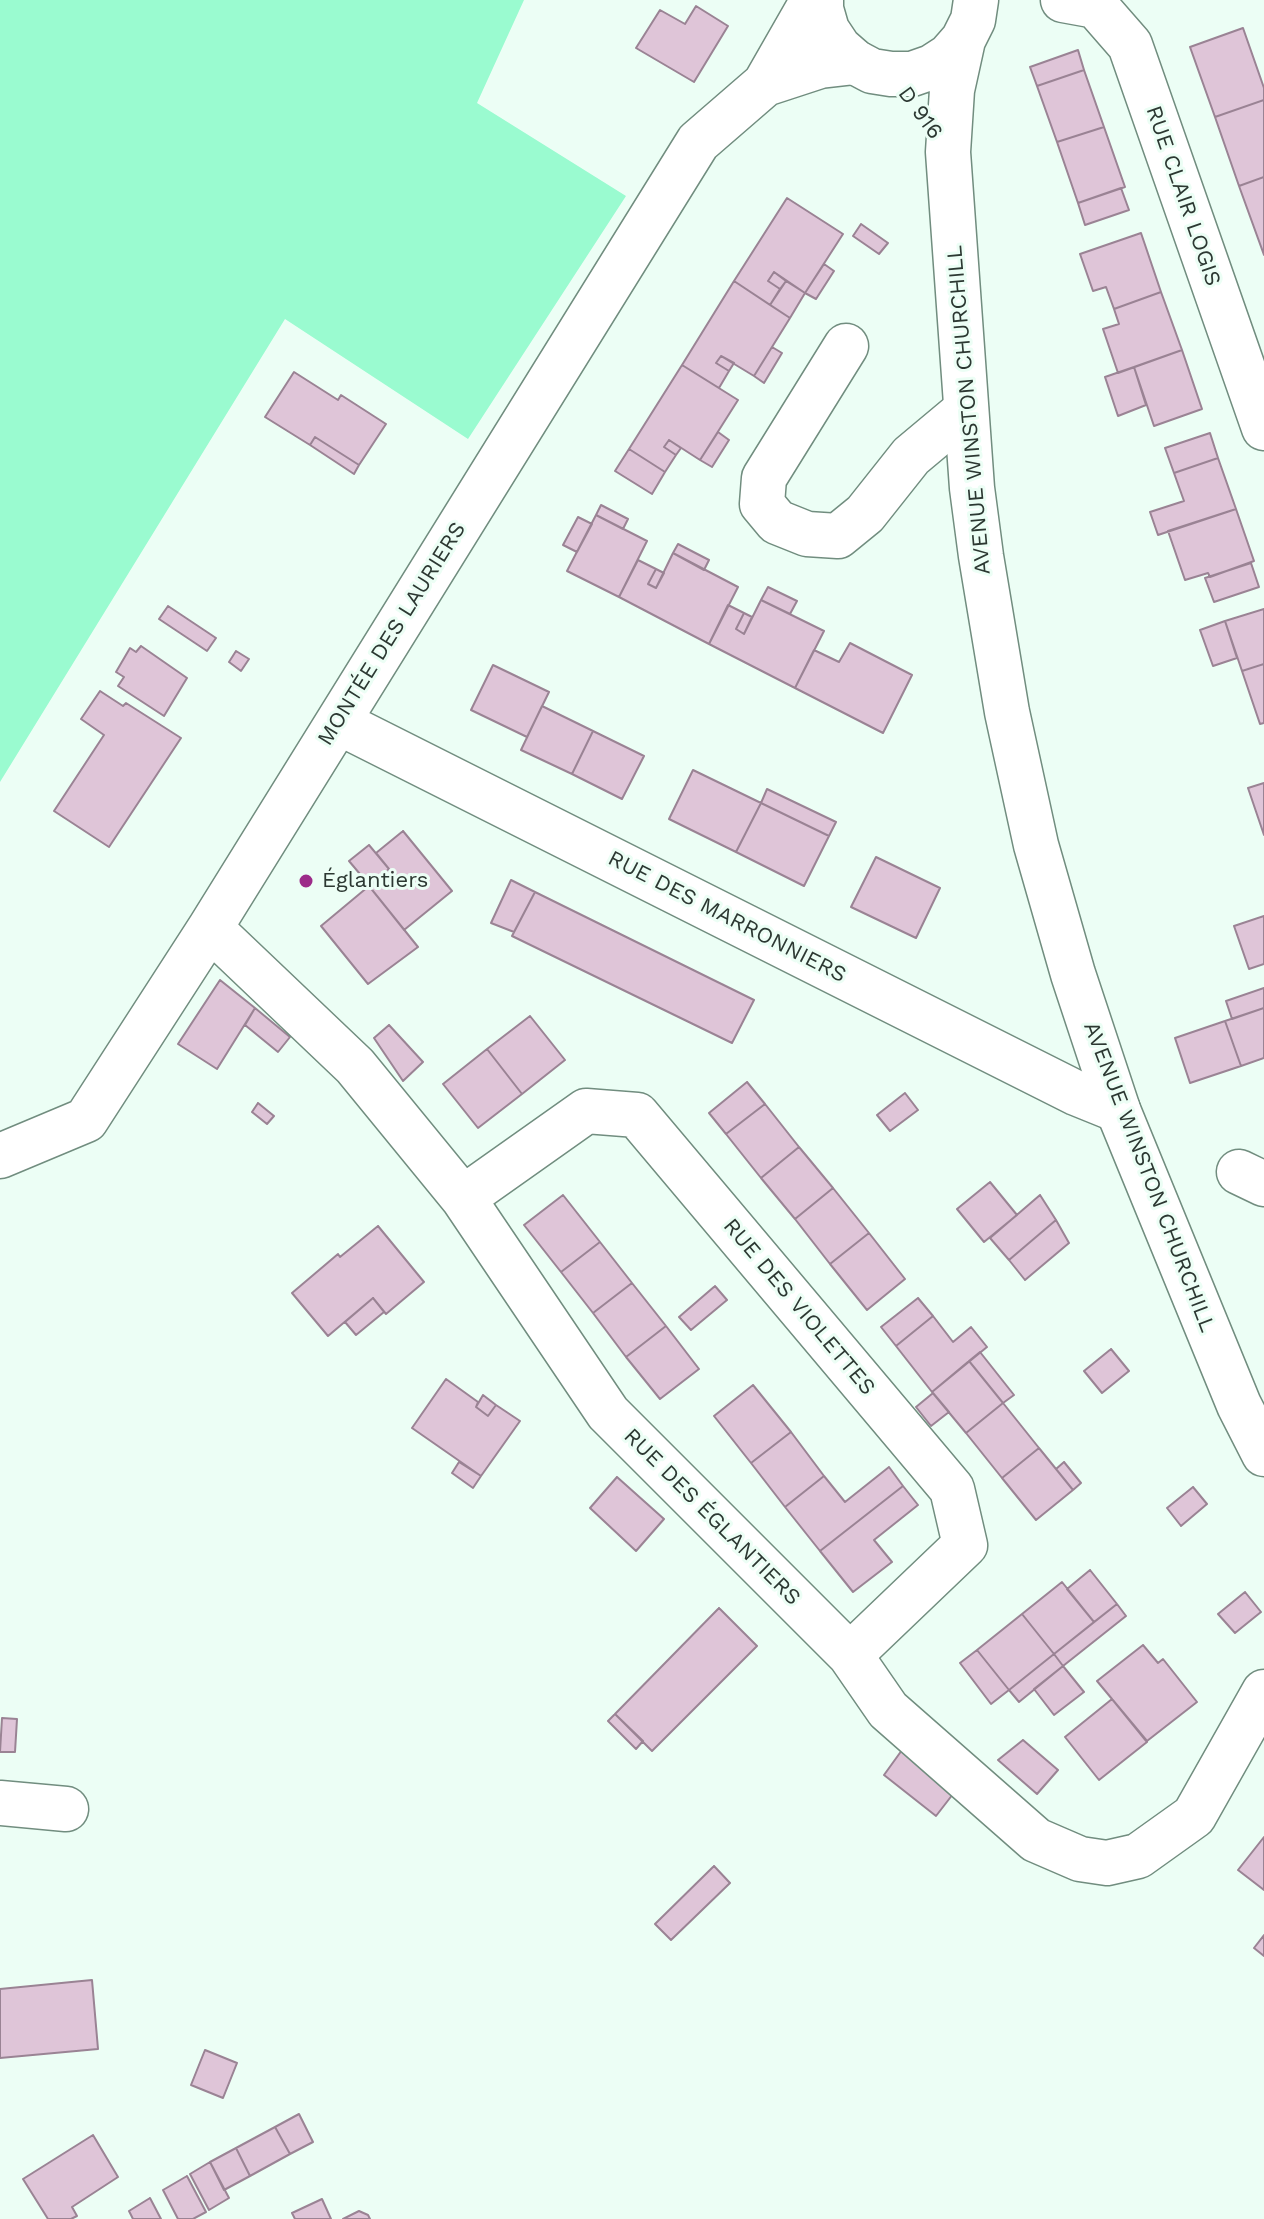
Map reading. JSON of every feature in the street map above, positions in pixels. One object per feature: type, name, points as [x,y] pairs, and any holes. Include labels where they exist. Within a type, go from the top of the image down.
[{"type":"street","name":"MONTÉE DES LAURIERS","points":[[0,1156],[86,1120],[210,928],[698,142],[765,84],[813,0]]},
{"type":"street","name":"D 916","points":[[821,0],[827,30],[839,48],[873,68],[948,152]]},
{"type":"street","name":"RUE CLAIR LOGIS","points":[[1063,0],[1096,6],[1130,45],[1264,428]]},
{"type":"street","name":"MONTÉE DES LAURIERS","points":[[765,84],[820,66],[873,68],[912,74],[932,67],[949,56],[969,20]]},
{"type":"street","name":"AVENUE WINSTON CHURCHILL","points":[[969,20],[952,90],[948,152],[972,488],[1007,712],[1036,845],[1068,960],[1118,1110],[1239,1405],[1264,1454]]},
{"type":"street","points":[[846,346],[764,478],[762,504],[777,522],[807,534],[838,536],[865,514],[911,456],[966,410]]},
{"type":"street","name":"RUE DES MARRONNIERS","points":[[338,722],[1076,1093],[1118,1110]]},
{"type":"street","name":"RUE DES ÉGLANTIERS","points":[[210,928],[355,1066],[463,1198],[608,1413],[850,1655],[888,1710],[1036,1840],[1080,1859],[1107,1863],[1138,1856],[1194,1816],[1264,1692]]},
{"type":"street","name":"RUE DES VIOLETTES","points":[[463,1198],[586,1111],[637,1115],[658,1139],[952,1489],[965,1545],[850,1655]]},
{"type":"street","points":[[0,1803],[66,1809]]},
{"type":"green space","points":[[0,0],[524,0],[477,103],[626,196],[468,439],[285,319],[0,782]]},
{"type":"building","points":[[696,6],[728,26],[694,82],[636,48],[660,10],[685,24]]},
{"type":"building","points":[[1243,28],[1264,88],[1264,100],[1215,117],[1190,47]]},
{"type":"building","points":[[1078,50],[1084,70],[1037,86],[1030,67]]},
{"type":"building","points":[[1084,70],[1104,127],[1057,142],[1037,86]]},
{"type":"building","points":[[1264,100],[1264,177],[1239,186],[1215,117]]},
{"type":"building","points":[[1104,127],[1125,187],[1078,203],[1057,142]]},
{"type":"building","points":[[1264,177],[1264,255],[1239,186]]},
{"type":"building","points":[[1121,188],[1129,210],[1085,225],[1078,203]]},
{"type":"building","points":[[787,198],[843,234],[805,293],[774,272],[768,281],[780,289],[770,305],[734,281]]},
{"type":"building","points":[[861,224],[888,243],[879,254],[853,236]]},
{"type":"building","points":[[1141,233],[1161,292],[1114,309],[1106,287],[1093,291],[1080,254]]},
{"type":"building","points":[[824,264],[834,271],[816,299],[805,293]]},
{"type":"building","points":[[774,272],[786,281],[780,289],[768,281]]},
{"type":"building","points":[[734,281],[790,318],[754,376],[721,356],[716,363],[729,371],[719,388],[682,365]]},
{"type":"building","points":[[786,281],[805,293],[790,318],[770,305]]},
{"type":"building","points":[[1161,292],[1182,350],[1118,373],[1103,329],[1119,324],[1114,309]]},
{"type":"building","points":[[772,347],[782,353],[764,383],[754,376]]},
{"type":"building","points":[[1182,350],[1202,409],[1154,426],[1134,367]]},
{"type":"building","points":[[721,356],[734,363],[729,371],[716,363]]},
{"type":"building","points":[[682,365],[738,400],[700,460],[669,440],[664,447],[676,455],[665,472],[629,449]]},
{"type":"building","points":[[1134,367],[1146,405],[1118,416],[1105,377]]},
{"type":"building","points":[[294,372],[338,400],[341,395],[386,424],[359,465],[315,437],[310,445],[265,417]]},
{"type":"building","points":[[718,432],[729,440],[712,467],[700,460]]},
{"type":"building","points":[[1210,433],[1218,458],[1174,473],[1165,448]]},
{"type":"building","points":[[315,437],[359,465],[354,474],[310,445]]},
{"type":"building","points":[[669,440],[681,448],[676,455],[664,447]]},
{"type":"building","points":[[629,449],[665,472],[652,494],[615,471]]},
{"type":"building","points":[[1218,458],[1236,509],[1158,535],[1150,512],[1184,501],[1174,473]]},
{"type":"building","points":[[601,505],[628,519],[623,529],[596,515]]},
{"type":"building","points":[[1236,509],[1254,561],[1210,577],[1208,573],[1185,580],[1168,531]]},
{"type":"building","points":[[596,515],[647,541],[619,597],[567,571]]},
{"type":"building","points":[[578,517],[592,524],[577,552],[563,545]]},
{"type":"building","points":[[678,544],[709,560],[704,570],[673,553]]},
{"type":"building","points":[[673,553],[738,587],[709,644],[619,597],[638,560],[656,569],[648,584],[656,588]]},
{"type":"building","points":[[1251,563],[1259,587],[1214,602],[1205,578]]},
{"type":"building","points":[[656,569],[664,573],[656,588],[648,584]]},
{"type":"building","points":[[768,587],[797,601],[790,614],[761,600]]},
{"type":"building","points":[[761,600],[824,631],[795,688],[709,644],[728,605],[744,613],[736,629],[744,634]]},
{"type":"building","points":[[168,606],[216,638],[207,651],[159,619]]},
{"type":"building","points":[[1264,609],[1264,664],[1242,671],[1225,621]]},
{"type":"building","points":[[744,613],[752,617],[744,634],[736,629]]},
{"type":"building","points":[[1225,621],[1237,658],[1213,666],[1200,630]]},
{"type":"building","points":[[850,643],[912,675],[883,733],[795,688],[814,650],[839,662]]},
{"type":"building","points":[[141,646],[187,678],[164,716],[118,686],[124,677],[116,672],[130,648],[136,652]]},
{"type":"building","points":[[236,651],[249,659],[241,671],[229,662]]},
{"type":"building","points":[[1264,664],[1264,723],[1260,724],[1242,671]]},
{"type":"building","points":[[493,665],[549,692],[527,737],[471,710]]},
{"type":"building","points":[[100,691],[123,706],[126,703],[181,738],[109,847],[54,811],[104,735],[81,719]]},
{"type":"building","points":[[542,706],[593,731],[572,774],[521,750]]},
{"type":"building","points":[[593,731],[644,756],[622,799],[572,774]]},
{"type":"building","points":[[693,770],[761,803],[736,852],[669,819]]},
{"type":"building","points":[[1264,783],[1264,835],[1248,788]]},
{"type":"building","points":[[767,789],[836,822],[829,836],[761,803]]},
{"type":"building","points":[[761,803],[829,836],[804,886],[736,852]]},
{"type":"building","points":[[403,831],[452,891],[404,930],[369,886],[389,869],[376,853]]},
{"type":"building","points":[[369,845],[389,869],[370,886],[349,861]]},
{"type":"building","points":[[876,857],[940,888],[916,938],[851,907]]},
{"type":"building","points":[[511,880],[535,892],[514,932],[491,923]]},
{"type":"building","points":[[369,886],[418,947],[368,984],[321,926]]},
{"type":"building","points":[[535,892],[754,1000],[732,1043],[512,936]]},
{"type":"building","points":[[1264,916],[1264,964],[1249,969],[1234,926]]},
{"type":"building","points":[[220,980],[255,1008],[217,1069],[178,1044]]},
{"type":"building","points":[[1264,988],[1264,1008],[1232,1019],[1226,1001]]},
{"type":"building","points":[[255,1008],[290,1037],[278,1052],[245,1025]]},
{"type":"building","points":[[1264,1008],[1264,1058],[1241,1066],[1225,1021]]},
{"type":"building","points":[[530,1016],[565,1060],[522,1094],[487,1049]]},
{"type":"building","points":[[1225,1021],[1241,1066],[1190,1083],[1175,1038]]},
{"type":"building","points":[[389,1025],[423,1062],[403,1081],[374,1038]]},
{"type":"building","points":[[487,1049],[522,1094],[478,1128],[443,1084]]},
{"type":"building","points":[[747,1082],[765,1104],[726,1134],[709,1113]]},
{"type":"building","points":[[905,1093],[918,1110],[890,1131],[877,1115]]},
{"type":"building","points":[[258,1103],[274,1116],[267,1124],[252,1112]]},
{"type":"building","points":[[765,1104],[799,1147],[761,1178],[726,1134]]},
{"type":"building","points":[[799,1147],[833,1188],[795,1219],[761,1178]]},
{"type":"building","points":[[990,1182],[1017,1215],[984,1242],[957,1209]]},
{"type":"building","points":[[833,1188],[869,1233],[830,1264],[795,1219]]},
{"type":"building","points":[[563,1195],[600,1242],[561,1272],[524,1225]]},
{"type":"building","points":[[1040,1195],[1056,1220],[1009,1260],[990,1238]]},
{"type":"building","points":[[1056,1220],[1069,1243],[1025,1280],[1009,1260]]},
{"type":"building","points":[[378,1226],[424,1282],[386,1314],[373,1298],[328,1336],[292,1293],[338,1254],[340,1257]]},
{"type":"building","points":[[869,1233],[905,1279],[867,1310],[830,1264]]},
{"type":"building","points":[[600,1242],[632,1283],[593,1313],[561,1272]]},
{"type":"building","points":[[632,1283],[666,1326],[626,1357],[593,1313]]},
{"type":"building","points":[[715,1286],[727,1300],[691,1330],[679,1317]]},
{"type":"building","points":[[373,1298],[384,1312],[356,1335],[345,1322]]},
{"type":"building","points":[[918,1298],[933,1316],[896,1346],[881,1327]]},
{"type":"building","points":[[933,1316],[953,1342],[971,1327],[987,1347],[932,1392],[896,1346]]},
{"type":"building","points":[[666,1326],[699,1369],[660,1399],[626,1357]]},
{"type":"building","points":[[1111,1349],[1129,1371],[1102,1393],[1084,1371]]},
{"type":"building","points":[[980,1352],[1014,1395],[1003,1403],[969,1361]]},
{"type":"building","points":[[969,1361],[1003,1403],[966,1433],[932,1392]]},
{"type":"building","points":[[446,1379],[478,1402],[476,1407],[488,1416],[496,1405],[520,1421],[481,1476],[412,1428]]},
{"type":"building","points":[[753,1385],[791,1432],[751,1463],[714,1416]]},
{"type":"building","points":[[933,1393],[949,1412],[931,1426],[916,1407]]},
{"type":"building","points":[[483,1395],[496,1405],[488,1416],[476,1407]]},
{"type":"building","points":[[1003,1403],[1039,1448],[1002,1478],[966,1433]]},
{"type":"building","points":[[791,1432],[824,1476],[785,1507],[751,1463]]},
{"type":"building","points":[[1039,1448],[1073,1490],[1036,1520],[1002,1478]]},
{"type":"building","points":[[459,1462],[481,1476],[473,1488],[452,1473]]},
{"type":"building","points":[[1064,1462],[1081,1483],[1073,1490],[1056,1469]]},
{"type":"building","points":[[889,1467],[903,1486],[820,1551],[785,1507],[824,1476],[845,1502]]},
{"type":"building","points":[[617,1477],[664,1519],[636,1551],[590,1508]]},
{"type":"building","points":[[903,1486],[918,1505],[874,1540],[892,1562],[853,1592],[820,1551]]},
{"type":"building","points":[[1193,1487],[1207,1504],[1181,1526],[1167,1508]]},
{"type":"building","points":[[1090,1570],[1117,1604],[1094,1622],[1067,1589]]},
{"type":"building","points":[[1062,1582],[1094,1622],[1054,1654],[1022,1614]]},
{"type":"building","points":[[1245,1592],[1261,1612],[1235,1633],[1218,1614]]},
{"type":"building","points":[[1117,1604],[1126,1616],[1063,1666],[1054,1654]]},
{"type":"building","points":[[719,1608],[757,1646],[652,1751],[615,1714]]},
{"type":"building","points":[[1022,1614],[1054,1654],[1009,1690],[977,1650]]},
{"type":"building","points":[[1143,1645],[1158,1663],[1163,1659],[1197,1702],[1147,1741],[1097,1681]]},
{"type":"building","points":[[977,1650],[1009,1690],[991,1704],[960,1663]]},
{"type":"building","points":[[1054,1654],[1063,1666],[1019,1702],[1009,1690]]},
{"type":"building","points":[[1063,1666],[1084,1692],[1054,1715],[1034,1689]]},
{"type":"building","points":[[1112,1699],[1147,1742],[1099,1780],[1065,1737]]},
{"type":"building","points":[[615,1714],[643,1741],[636,1749],[608,1721]]},
{"type":"building","points":[[2,1718],[17,1719],[15,1752],[0,1752]]},
{"type":"building","points":[[1023,1740],[1058,1770],[1037,1794],[998,1760]]},
{"type":"building","points":[[902,1750],[953,1794],[936,1816],[884,1775]]},
{"type":"building","points":[[1264,1837],[1264,1890],[1238,1870]]},
{"type":"building","points":[[714,1866],[730,1883],[671,1940],[655,1924]]},
{"type":"building","points":[[1264,1935],[1264,1956],[1254,1948]]},
{"type":"building","points":[[92,1980],[98,2049],[0,2058],[0,1989]]},
{"type":"building","points":[[205,2050],[237,2063],[223,2098],[191,2085]]},
{"type":"building","points":[[299,2114],[313,2142],[290,2154],[275,2127]]},
{"type":"building","points":[[275,2127],[290,2154],[250,2176],[236,2148]]},
{"type":"building","points":[[93,2135],[118,2177],[72,2207],[77,2216],[48,2219],[23,2179]]},
{"type":"building","points":[[236,2148],[250,2176],[224,2190],[210,2162]]},
{"type":"building","points":[[210,2162],[229,2198],[209,2210],[190,2174]]},
{"type":"building","points":[[187,2176],[206,2212],[193,2219],[178,2219],[163,2190]]},
{"type":"building","points":[[150,2198],[161,2219],[133,2219],[129,2211]]},
{"type":"building","points":[[322,2199],[331,2219],[295,2219],[292,2213]]},
{"type":"building","points":[[359,2211],[370,2219],[343,2219]]},
{"type":"place","name":"Églantiers","points":[[306,881]]}]
